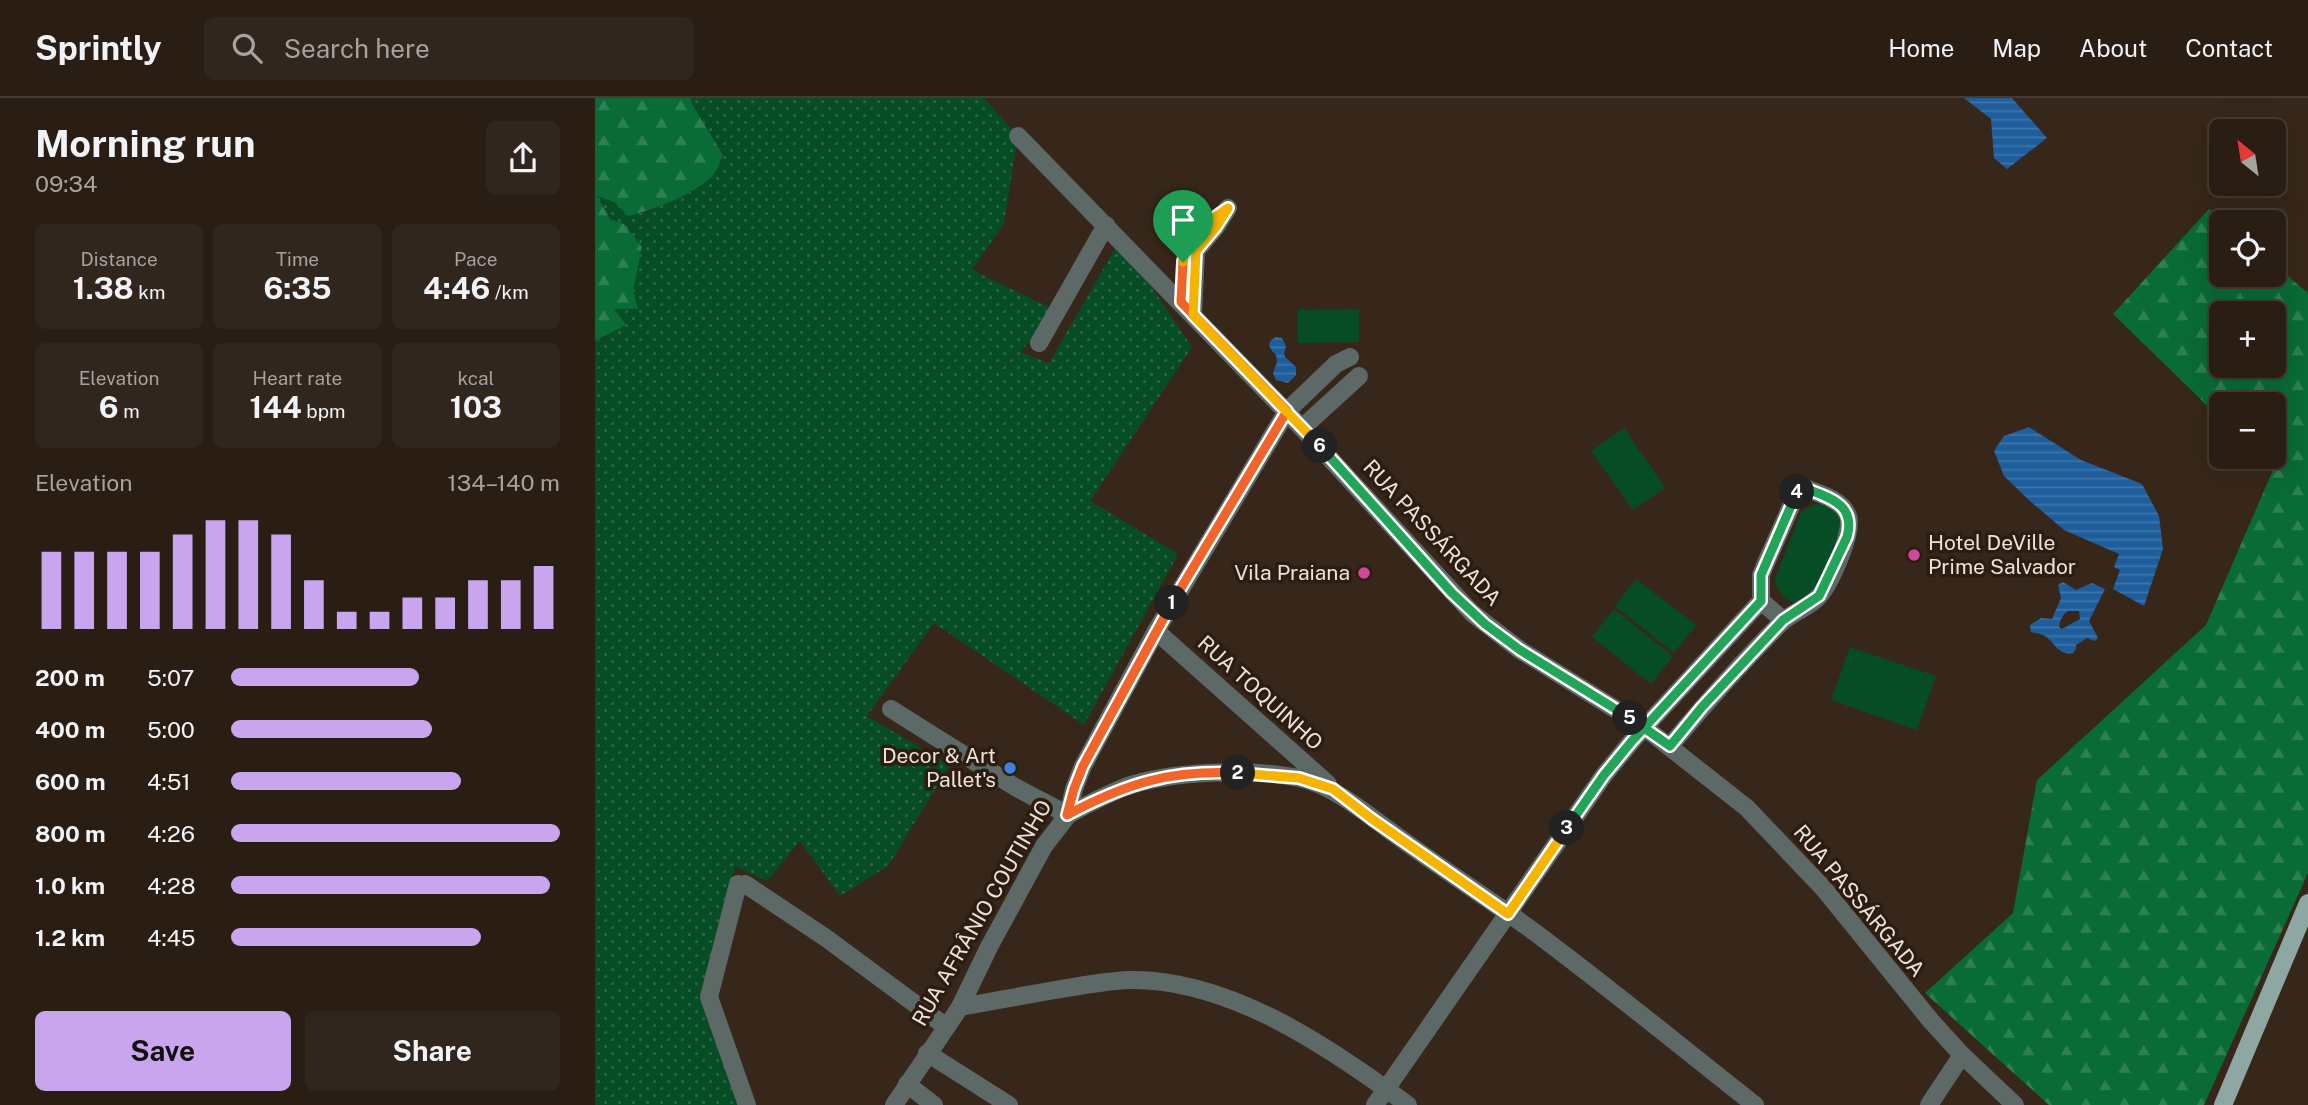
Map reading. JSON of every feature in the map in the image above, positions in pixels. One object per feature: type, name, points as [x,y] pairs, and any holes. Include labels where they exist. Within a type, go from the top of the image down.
[{"type":"main road","points":[[2223,1105],[2308,903]]},
{"type":"street","name":"RUA PASSÁRGADA","points":[[1018,136],[1287,411],[1452,593],[1485,624],[1520,650],[1644,727],[1747,808],[1768,828],[1824,889],[1904,989],[1962,1055],[2015,1105]]},
{"type":"street","points":[[1228,208],[1196,251],[1187,309],[1183,262],[1188,243],[1210,220],[1228,208]]},
{"type":"street","points":[[1039,343],[1106,225]]},
{"type":"street","name":"RUA AFRÂNIO COUTINHO","points":[[894,1105],[960,1007],[1044,846],[1067,815],[1083,766],[1156,631],[1287,411],[1336,364],[1350,357]]},
{"type":"street","points":[[1303,428],[1359,376]]},
{"type":"street","points":[[1670,746],[1702,707],[1783,620],[1813,603],[1824,590],[1850,527],[1849,516],[1836,502],[1800,486],[1765,565],[1760,586],[1761,601],[1783,620]]},
{"type":"street","points":[[1375,1105],[1604,775],[1644,727],[1761,601]]},
{"type":"street","name":"RUA TOQUINHO","points":[[1156,631],[1333,789],[1508,914],[1755,1105]]},
{"type":"street","points":[[891,709],[1015,787],[1067,815],[1127,786],[1179,775],[1275,775],[1299,778],[1333,789]]},
{"type":"street","points":[[747,1105],[709,997],[742,884],[826,938],[945,1026]]},
{"type":"street","points":[[960,1007],[1102,982],[1163,982],[1194,989],[1271,1017],[1304,1033],[1408,1105]]},
{"type":"street","points":[[927,1053],[1009,1105]]},
{"type":"street","points":[[1929,1105],[1962,1055]]},
{"type":"street","points":[[908,1084],[934,1105]]},
{"type":"green space","points":[[595,98],[691,98],[723,155],[716,171],[706,182],[686,195],[649,210],[628,216],[614,202],[597,196],[610,219],[624,224],[642,247],[633,291],[638,309],[614,309],[626,325],[595,341]]},
{"type":"green space","points":[[691,98],[984,98],[1018,136],[1004,223],[972,270],[1057,311],[1020,352],[1049,363],[1120,240],[1192,347],[1090,501],[1178,554],[1084,725],[934,623],[867,716],[950,765],[888,866],[840,896],[800,841],[767,881],[735,866],[709,997],[747,1105],[595,1105],[595,341],[606,337],[614,309],[633,291],[642,247],[610,219],[596,195],[614,202],[628,215],[647,212],[693,191],[723,155]]},
{"type":"green space","points":[[2209,209],[2209,287],[2286,287],[2286,275],[2308,293],[2308,873],[2204,1105],[2049,1105],[1925,993],[2013,913],[2037,780],[2206,625],[2272,469],[2286,469],[2286,392],[2209,392],[2209,407],[2113,314]]},
{"type":"green space","points":[[1359,309],[1359,342],[1298,343],[1298,310]]},
{"type":"green space","points":[[1624,428],[1665,488],[1633,510],[1591,451]]},
{"type":"green space","points":[[1822,503],[1846,516],[1820,594],[1806,601],[1793,602],[1781,593],[1775,579],[1801,512],[1812,505]]},
{"type":"green space","points":[[1636,579],[1696,625],[1674,653],[1615,606]]},
{"type":"green space","points":[[1614,609],[1673,656],[1651,684],[1592,637]]},
{"type":"green space","points":[[1850,647],[1936,676],[1917,730],[1831,700]]},
{"type":"water","points":[[1964,98],[2012,98],[2047,138],[2007,169],[1994,158],[1991,119]]},
{"type":"water","points":[[1276,337],[1282,338],[1286,346],[1285,357],[1296,367],[1296,375],[1288,383],[1276,380],[1273,373],[1277,362],[1276,355],[1269,345]]},
{"type":"water","points":[[2029,427],[2081,460],[2142,484],[2159,516],[2163,549],[2144,606],[2113,589],[2120,570],[2114,567],[2119,554],[2064,530],[2004,476],[1994,451],[2004,436]]},
{"type":"water","points":[[2063,582],[2076,590],[2092,583],[2105,589],[2089,621],[2098,638],[2095,641],[2087,638],[2076,645],[2073,653],[2063,652],[2043,635],[2031,632],[2030,625],[2041,618],[2052,619],[2061,598],[2058,585]],"holes":[[[2068,611],[2079,611],[2080,619],[2062,629],[2059,627]]]},
{"type":"place","name":"Hotel DeVille Prime Salvador","points":[[1914,555]]},
{"type":"place","name":"Vila Praiana","points":[[1364,573]]},
{"type":"place","name":"Decor & Art Pallet's","points":[[1010,768]]},
{"type":"route","points":[[1183,262],[1181,302],[1287,411],[1156,631],[1119,698],[1083,766],[1067,815],[1103,796],[1153,779],[1206,773],[1299,778],[1333,789],[1508,914],[1604,775],[1644,727],[1761,601],[1761,575],[1800,486],[1836,502],[1849,516],[1847,537],[1824,590],[1813,603],[1783,620],[1702,707],[1670,746],[1644,727],[1585,689],[1520,650],[1472,613],[1303,428],[1193,315],[1195,264],[1196,251],[1228,208],[1210,220],[1188,243],[1183,262]]}]
